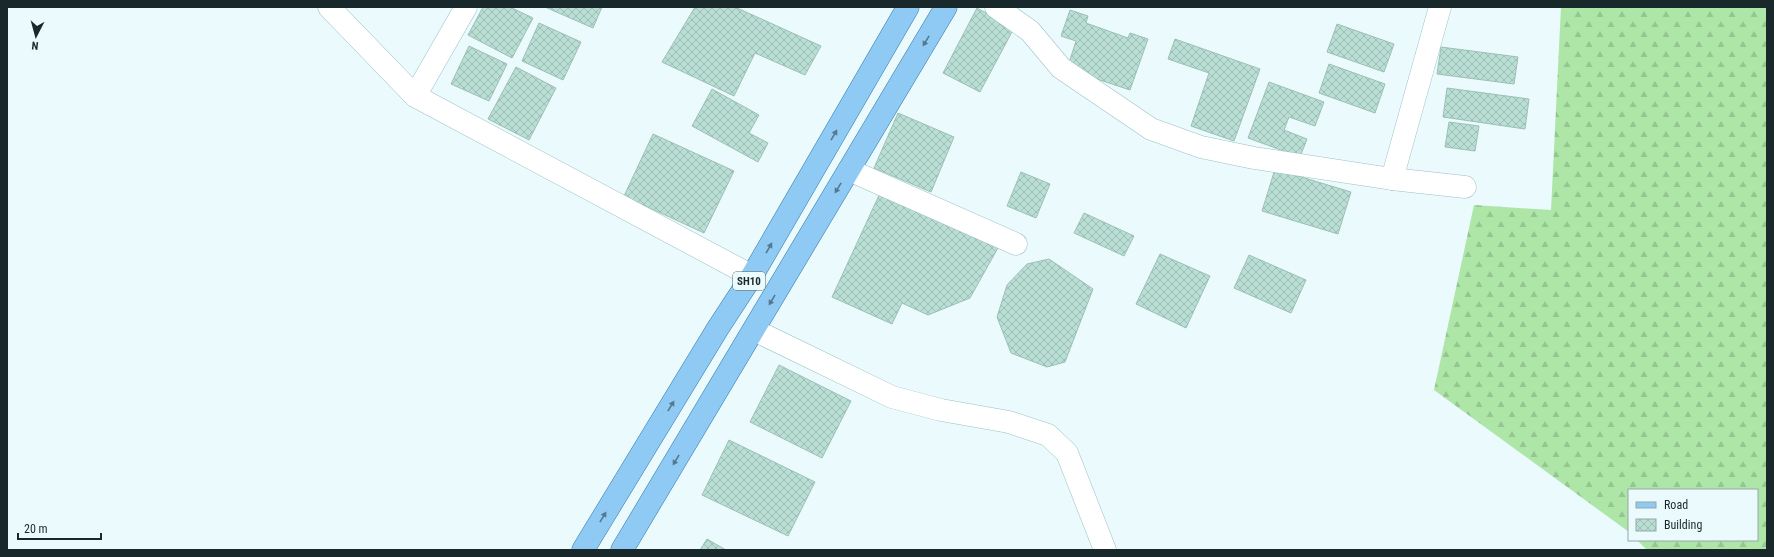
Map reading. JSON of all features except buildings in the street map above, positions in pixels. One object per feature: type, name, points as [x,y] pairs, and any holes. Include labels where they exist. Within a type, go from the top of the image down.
[{"type":"main road","name":"SH10","points":[[583,550],[718,328],[752,276],[908,7]]},
{"type":"main road","name":"SH10","points":[[622,550],[946,7]]},
{"type":"street","points":[[329,7],[416,96],[752,276]]},
{"type":"street","points":[[416,96],[466,7]]},
{"type":"street","points":[[996,7],[1030,31],[1061,68],[1151,129],[1208,149],[1254,158],[1392,179],[1465,187]]},
{"type":"street","points":[[1392,179],[1440,7]]},
{"type":"street","points":[[849,170],[1016,244]]},
{"type":"street","points":[[754,330],[892,397],[940,410],[1009,422],[1048,435],[1067,453],[1105,550]]},
{"type":"green space","points":[[1561,7],[1767,7],[1767,550],[1647,550],[1638,541],[1758,541],[1758,489],[1628,489],[1628,531],[1434,390],[1474,205],[1551,210]]}]
